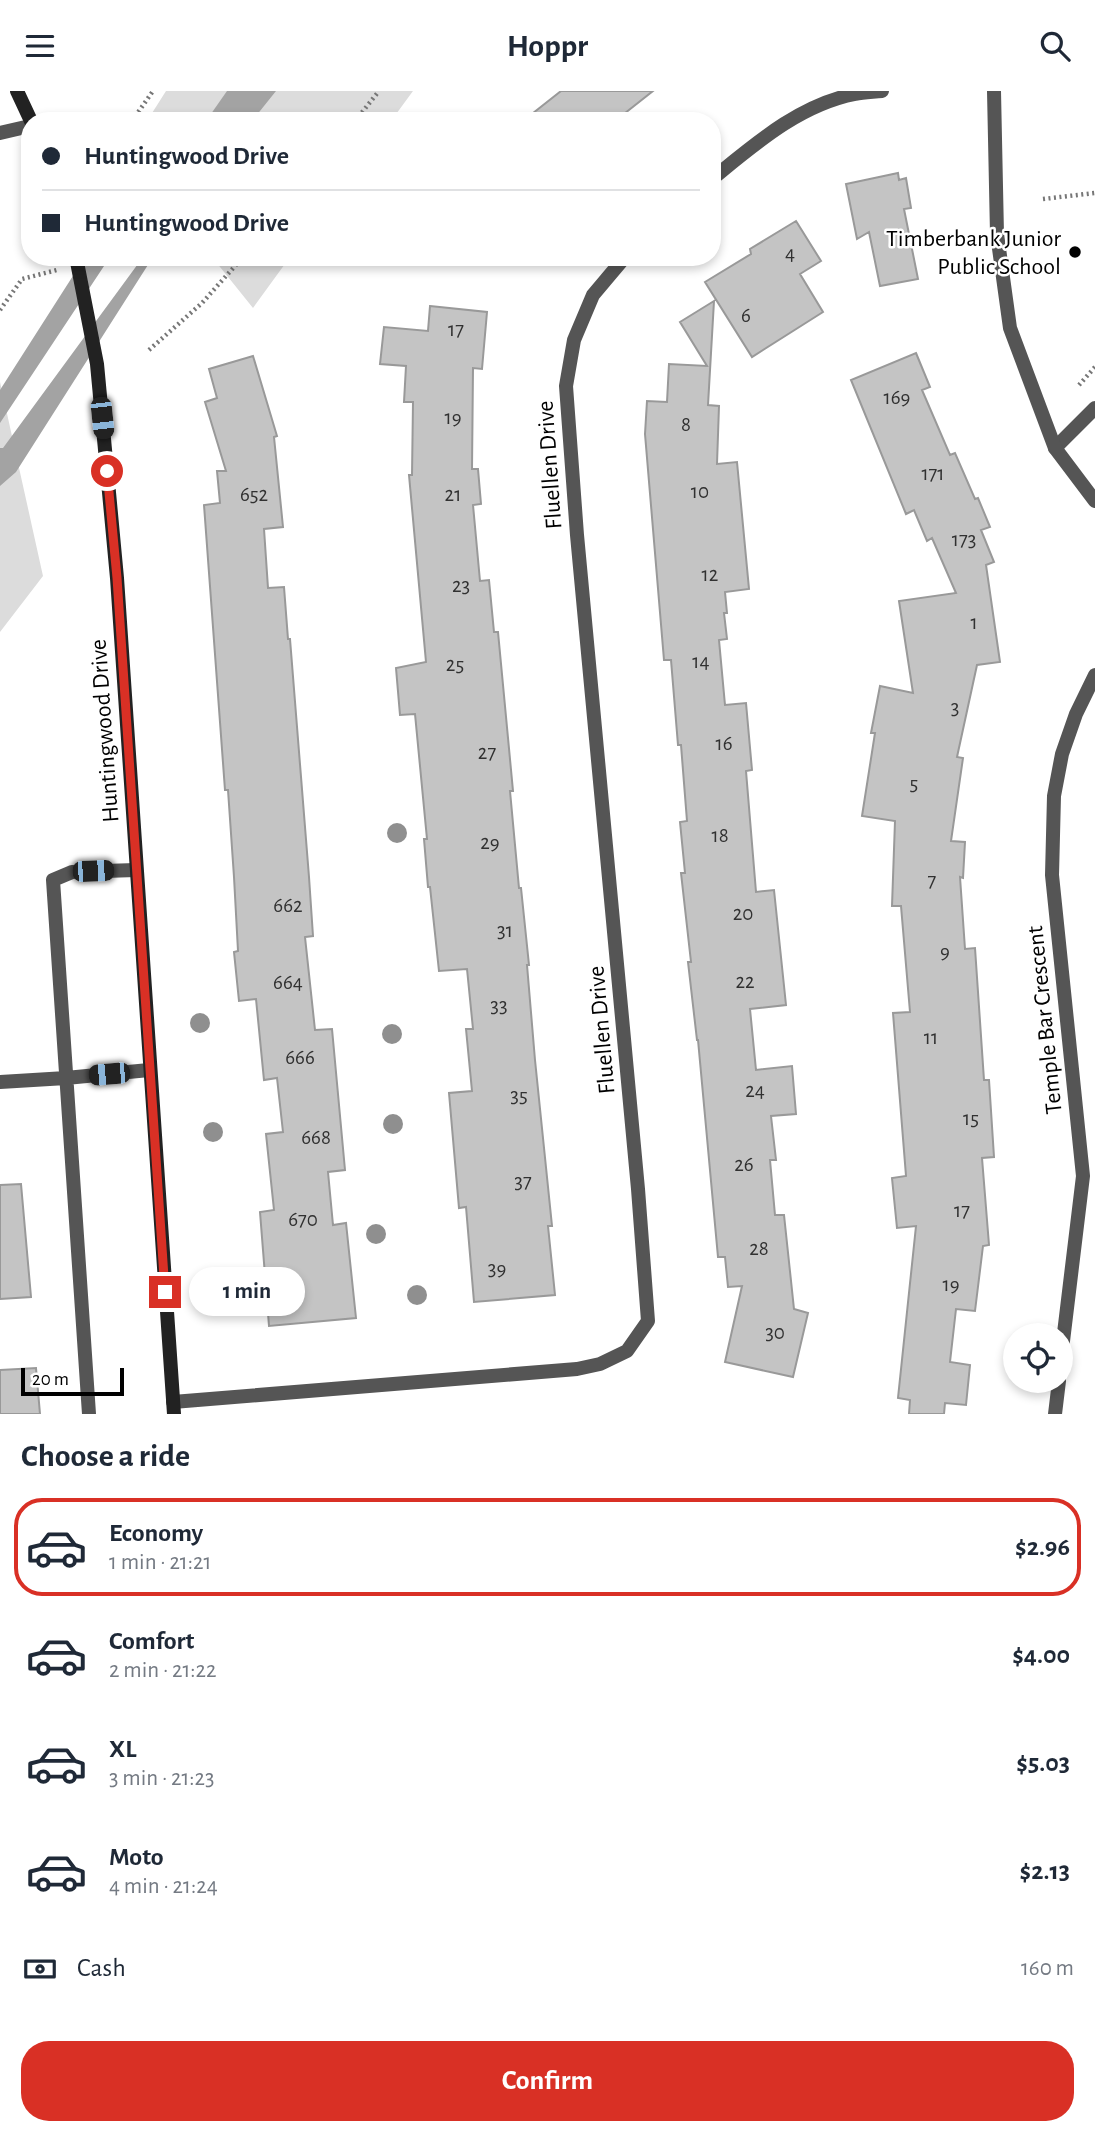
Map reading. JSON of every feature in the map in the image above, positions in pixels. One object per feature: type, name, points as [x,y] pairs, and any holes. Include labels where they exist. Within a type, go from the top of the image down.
[{"type":"street","points":[[18,91],[27,112]]},
{"type":"street","points":[[721,172],[762,138],[811,108],[854,94],[881,91]]},
{"type":"street","points":[[994,91],[997,234],[1010,328],[1055,448],[1095,501]]},
{"type":"street","points":[[0,133],[21,128]]},
{"type":"street","name":"Huntingwood Drive","points":[[78,266],[98,377],[117,578],[173,1408]]},
{"type":"street","name":"Fluellen Drive","points":[[173,1408],[577,1369],[600,1364],[627,1351],[648,1321],[566,386],[574,340],[593,295],[617,266]]},
{"type":"street","points":[[1055,448],[1095,408]]},
{"type":"street","name":"Temple Bar Crescent","points":[[1065,1323],[1083,1176],[1052,875],[1054,796],[1062,754],[1076,714],[1095,675]]},
{"type":"street","points":[[89,1414],[52,880],[72,872],[136,870]]},
{"type":"street","points":[[0,1082],[66,1079],[149,1070]]},
{"type":"street","points":[[1055,1414],[1058,1393]]},
{"type":"path","points":[[138,112],[153,91]]},
{"type":"path","points":[[362,112],[379,91]]},
{"type":"path","points":[[1043,199],[1095,193]]},
{"type":"path","points":[[0,310],[22,279],[62,266]]},
{"type":"path","points":[[149,350],[201,303],[235,266]]},
{"type":"path","points":[[1079,385],[1095,367]]},
{"type":"shaded area","points":[[166,91],[413,91],[398,112],[153,112]]},
{"type":"shaded area","points":[[227,91],[276,91],[259,112],[212,112]]},
{"type":"shaded area","points":[[79,266],[104,266],[0,423],[0,390]]},
{"type":"shaded area","points":[[136,266],[147,266],[16,472],[0,486],[0,448],[3,448]]},
{"type":"shaded area","points":[[219,266],[283,266],[253,308]]},
{"type":"shaded area","points":[[0,382],[43,576],[0,632]]},
{"type":"building","points":[[561,91],[653,91],[626,112],[534,112]]},
{"type":"building","points":[[898,173],[899,180],[906,178],[911,208],[904,209],[918,279],[880,286],[869,232],[857,239],[846,184]]},
{"type":"building","points":[[796,221],[821,261],[800,274],[823,312],[752,357],[705,282],[751,254],[750,249]]},
{"type":"building","points":[[714,301],[708,405],[719,406],[717,464],[737,462],[749,589],[725,592],[727,639],[719,640],[725,705],[746,703],[752,770],[746,771],[756,892],[774,890],[786,1005],[750,1009],[756,1070],[792,1066],[796,1114],[771,1116],[776,1160],[770,1160],[775,1215],[784,1215],[794,1309],[808,1313],[793,1377],[725,1362],[742,1286],[728,1287],[725,1257],[718,1257],[681,873],[685,873],[680,822],[687,821],[681,745],[678,745],[671,660],[664,660],[645,434],[647,401],[667,402],[669,364],[707,366],[680,322]]},
{"type":"building","points":[[430,306],[487,312],[482,369],[473,368],[472,469],[478,469],[481,504],[473,505],[480,581],[489,580],[494,632],[498,632],[513,791],[510,791],[529,965],[535,1060],[552,1226],[548,1226],[555,1295],[474,1302],[466,1207],[459,1208],[449,1093],[472,1091],[466,1029],[473,1029],[467,969],[439,971],[428,887],[424,839],[427,839],[415,714],[400,715],[396,668],[426,662],[409,475],[412,475],[413,402],[404,402],[406,366],[380,364],[384,327],[428,331]]},
{"type":"building","points":[[916,353],[930,387],[922,390],[950,455],[955,453],[990,527],[981,530],[994,562],[986,565],[1000,662],[977,665],[957,757],[963,758],[951,841],[965,842],[963,878],[960,877],[965,949],[975,948],[984,1080],[989,1080],[994,1157],[982,1158],[989,1245],[983,1246],[975,1311],[956,1309],[950,1362],[970,1365],[966,1405],[945,1403],[944,1414],[909,1414],[910,1400],[898,1398],[916,1226],[897,1228],[892,1178],[906,1176],[893,1013],[910,1012],[901,906],[892,906],[895,821],[862,816],[875,733],[871,733],[880,686],[913,693],[899,601],[956,593],[932,538],[927,541],[914,510],[906,514],[851,380]]},
{"type":"building","points":[[253,356],[277,436],[274,437],[283,527],[264,529],[268,588],[284,587],[313,936],[305,937],[315,1030],[332,1029],[345,1170],[328,1172],[333,1225],[346,1223],[356,1318],[269,1326],[260,1212],[274,1210],[266,1134],[283,1132],[277,1078],[264,1080],[256,999],[239,1001],[234,952],[238,951],[228,790],[225,790],[204,505],[220,503],[217,471],[226,471],[205,402],[217,398],[209,369]]},
{"type":"building","points":[[21,1184],[31,1297],[0,1299],[0,1185]]},
{"type":"building","points":[[36,1368],[40,1414],[0,1414],[0,1370]]},
{"type":"place","name":"Timberbank Junior Public School","points":[[1075,252]]},
{"type":"route","points":[[107,471],[117,578],[165,1292]]}]
